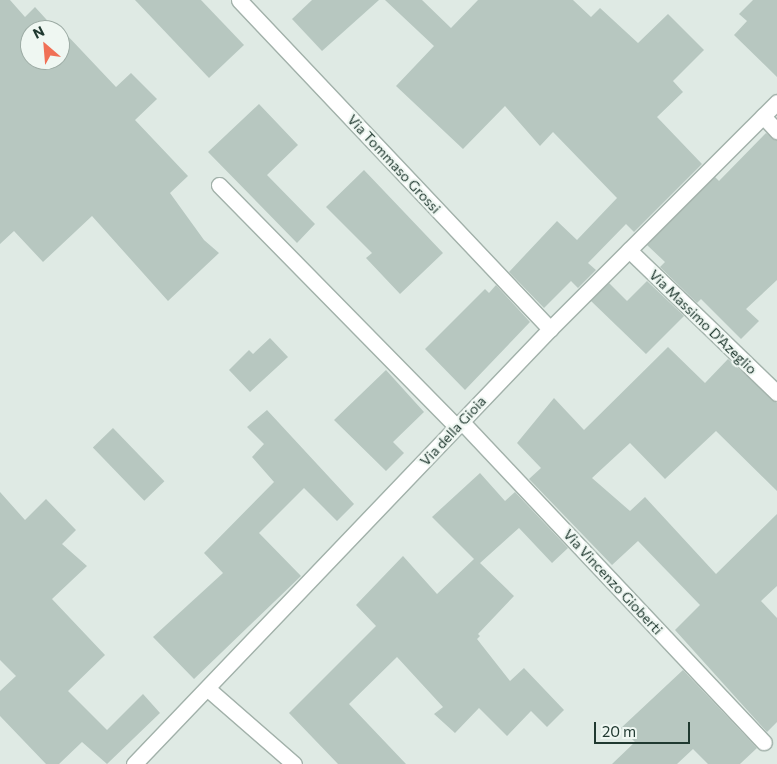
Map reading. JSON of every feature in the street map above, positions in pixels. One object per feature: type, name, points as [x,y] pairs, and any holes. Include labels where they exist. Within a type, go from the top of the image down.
[{"type":"street","name":"Via Tommaso Grossi","points":[[239,0],[550,329]]},
{"type":"street","name":"Via della Gioia","points":[[134,764],[208,689],[550,329],[777,102]]},
{"type":"street","points":[[763,116],[777,131]]},
{"type":"street","name":"Via Vincenzo Gioberti","points":[[219,185],[459,424],[764,742]]},
{"type":"street","name":"Via Massimo D'Azeglio","points":[[629,250],[777,393]]},
{"type":"street","points":[[208,689],[294,764]]},
{"type":"building","points":[[0,0],[10,0],[25,17],[35,7],[47,20],[20,20],[20,70],[70,70],[70,38],[116,87],[131,73],[157,99],[135,120],[188,176],[170,193],[204,240],[219,253],[168,301],[92,216],[43,262],[14,231],[0,244]]},
{"type":"building","points":[[135,0],[201,0],[244,45],[209,78]]},
{"type":"building","points":[[312,0],[379,0],[322,51],[292,19]]},
{"type":"building","points":[[385,0],[422,0],[451,28],[478,0],[573,0],[591,17],[600,8],[638,43],[668,14],[704,50],[673,81],[683,92],[657,117],[702,164],[634,232],[626,224],[588,263],[596,270],[578,288],[571,281],[544,308],[509,272],[557,221],[577,240],[617,198],[553,132],[540,146],[505,106],[463,149],[396,86],[434,46]]},
{"type":"building","points":[[753,0],[777,0],[777,77],[734,35],[747,21],[739,14]]},
{"type":"building","points":[[259,104],[298,145],[267,175],[315,224],[297,243],[208,152]]},
{"type":"building","points":[[766,133],[777,140],[777,280],[746,309],[759,321],[741,339],[701,299],[697,303],[660,267],[665,262],[647,245],[715,177],[719,181]]},
{"type":"building","points":[[364,170],[443,253],[400,294],[366,258],[372,253],[326,207]]},
{"type":"building","points":[[647,281],[684,316],[646,354],[591,301],[609,283],[627,301]]},
{"type":"building","points":[[496,285],[530,322],[465,390],[425,349],[485,289],[489,293]]},
{"type":"building","points":[[270,338],[288,357],[250,392],[229,370],[249,350],[253,354]]},
{"type":"building","points":[[668,347],[705,383],[728,359],[777,403],[777,491],[716,431],[665,479],[630,443],[592,478],[630,511],[645,497],[716,574],[777,514],[777,586],[761,601],[777,618],[777,722],[767,732],[675,630],[700,605],[638,541],[612,565],[529,479],[541,468],[517,443],[554,398],[584,430]]},
{"type":"building","points":[[386,370],[424,412],[393,442],[404,453],[386,471],[334,420]]},
{"type":"building","points":[[267,410],[354,504],[337,521],[304,488],[259,533],[301,576],[194,679],[153,637],[223,573],[204,553],[274,482],[252,457],[264,444],[247,427]]},
{"type":"building","points":[[113,428],[164,481],[144,501],[93,447]]},
{"type":"building","points":[[480,473],[505,501],[515,492],[568,548],[552,563],[519,528],[480,563],[514,596],[478,634],[480,636],[477,639],[510,681],[524,668],[564,710],[547,727],[531,711],[507,736],[479,708],[455,733],[434,714],[443,707],[397,657],[349,704],[406,764],[338,764],[289,713],[376,626],[356,605],[403,556],[437,594],[474,559],[432,517]]},
{"type":"building","points":[[0,492],[25,520],[46,499],[76,530],[62,544],[87,566],[52,599],[105,655],[68,691],[107,730],[143,694],[160,713],[107,764],[82,742],[59,764],[46,764],[0,716],[0,691],[16,676],[0,660]]},
{"type":"building","points":[[683,670],[757,748],[740,764],[708,764],[693,749],[677,764],[612,764],[635,742],[621,728]]}]
